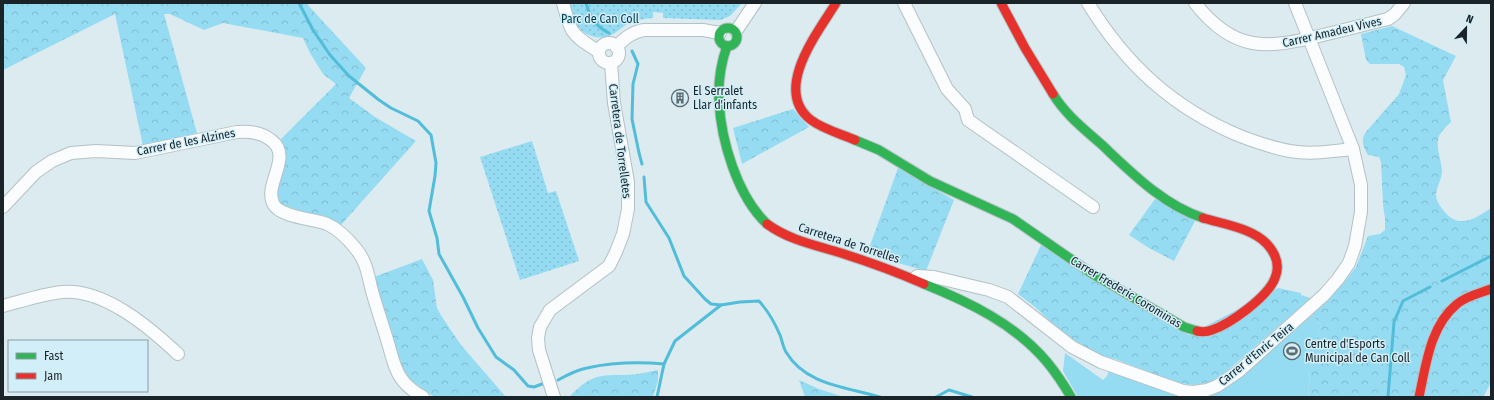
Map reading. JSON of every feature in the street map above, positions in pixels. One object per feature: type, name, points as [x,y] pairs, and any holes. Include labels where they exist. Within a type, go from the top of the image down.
[{"type":"street","points":[[563,3],[571,30],[576,37],[599,52],[602,60],[611,63],[618,58],[616,47],[610,44],[604,45],[599,52]]},
{"type":"street","points":[[736,31],[756,3]]},
{"type":"street","name":"Carrer Frederic Corominas","points":[[836,3],[799,67],[795,83],[797,100],[811,120],[819,125],[879,150],[930,181],[1013,219],[1091,273],[1184,327],[1196,331],[1207,332],[1219,328],[1262,295],[1273,284],[1278,266],[1273,252],[1261,240],[1248,232],[1190,213],[1174,204],[1142,180],[1086,130],[1060,104],[1030,57],[1001,3]]},
{"type":"street","points":[[904,3],[947,89],[965,109],[968,120],[1093,207]]},
{"type":"street","points":[[1088,3],[1101,24],[1133,64],[1178,103],[1203,118],[1253,141],[1290,151],[1322,152],[1353,149]]},
{"type":"street","name":"Carrer Amadeu Vives","points":[[1195,3],[1217,27],[1246,42],[1262,45],[1273,45],[1309,39],[1388,19],[1395,14],[1404,3]]},
{"type":"street","name":"Carrer d'Enric Teira","points":[[906,275],[934,277],[989,290],[1008,297],[1072,348],[1101,362],[1183,391],[1193,392],[1207,390],[1217,386],[1239,370],[1318,301],[1338,279],[1349,263],[1355,246],[1361,212],[1361,185],[1353,149],[1295,3]]},
{"type":"street","points":[[724,28],[736,31],[738,37],[733,45],[727,46],[720,41],[720,33],[724,28]]},
{"type":"street","points":[[616,47],[636,31],[689,30],[720,33]]},
{"type":"street","name":"Carretera de Torrelles","points":[[727,46],[722,71],[719,99],[723,128],[736,173],[747,198],[760,218],[766,224],[785,234],[906,275],[968,303],[1007,325],[1041,354],[1058,376],[1071,397]]},
{"type":"street","name":"Carretera de Torrelletes","points":[[554,397],[539,350],[538,338],[540,327],[550,310],[609,266],[623,234],[628,209],[628,182],[614,103],[611,63]]},
{"type":"street","name":"Carrer de les Alzines","points":[[3,208],[36,172],[52,161],[71,153],[135,153],[237,132],[261,134],[274,142],[280,154],[279,163],[270,194],[275,207],[279,210],[332,227],[351,243],[361,255],[366,266],[397,373],[408,387],[423,397]]},
{"type":"street","points":[[1419,397],[1429,352],[1441,323],[1458,303],[1491,289]]},
{"type":"street","points":[[3,306],[57,293],[76,292],[88,295],[112,305],[143,323],[178,354]]},
{"type":"green space","points":[[3,3],[306,3],[366,68],[349,98],[375,117],[416,141],[340,226],[325,218],[281,204],[277,194],[277,188],[285,155],[281,139],[336,84],[323,74],[303,38],[223,23],[204,30],[170,14],[164,14],[197,133],[143,146],[115,14],[3,70]]},
{"type":"green space","name":"Parc de Can Coll","points":[[569,3],[742,3],[730,16],[721,20],[663,18],[663,13],[653,12],[653,18],[634,21],[609,36],[595,37],[586,34],[579,28],[574,19]]},
{"type":"green space","points":[[1392,26],[1456,56],[1443,80],[1451,122],[1439,136],[1438,140],[1442,172],[1436,196],[1443,210],[1455,220],[1467,221],[1473,219],[1491,208],[1491,383],[1483,397],[1308,397],[1311,358],[1321,325],[1312,315],[1345,281],[1356,267],[1368,236],[1380,234],[1385,230],[1381,162],[1379,157],[1368,155],[1364,147],[1363,139],[1365,133],[1399,94],[1406,75],[1404,67],[1399,64],[1370,64],[1366,60],[1361,34]]},
{"type":"green space","points":[[793,109],[809,127],[742,164],[733,128]]},
{"type":"green space","points":[[532,141],[548,193],[556,191],[579,261],[520,280],[480,157]]},
{"type":"green space","points":[[898,168],[954,200],[926,271],[867,254]]},
{"type":"green space","points":[[1155,199],[1195,221],[1174,261],[1149,248],[1129,235]]},
{"type":"green space","points":[[1041,245],[1189,335],[1278,288],[1301,293],[1301,295],[1311,298],[1227,371],[1210,382],[1194,385],[1178,383],[1115,359],[1094,354],[1061,332],[1035,307],[1018,294]]},
{"type":"green space","points":[[422,259],[433,280],[437,308],[442,317],[461,345],[506,397],[434,397],[408,378],[404,371],[387,322],[374,277]]},
{"type":"green space","name":"Centre d'Esports Municipal de Can Coll","points":[[1312,315],[1321,325],[1311,358],[1308,397],[1205,397],[1220,391],[1236,380]]},
{"type":"green space","points":[[1065,353],[1103,380],[1107,376],[1109,370],[1177,396],[1184,397],[1078,397],[1063,371]]},
{"type":"green space","points":[[658,370],[658,381],[653,397],[569,397],[583,384],[597,377]]},
{"type":"green space","points":[[799,380],[819,389],[844,397],[805,397]]},
{"type":"waterway","points":[[299,3],[313,30],[330,55],[349,76],[391,108],[418,121],[431,135],[436,163],[429,211],[437,238],[439,254],[478,328],[496,357],[514,370],[528,386],[534,387],[542,384]]},
{"type":"waterway","points":[[586,3],[589,13],[597,25],[609,33]]},
{"type":"waterway","points":[[632,51],[638,64],[633,84],[632,119],[642,164]]},
{"type":"waterway","points":[[644,177],[646,202],[669,238],[684,276],[705,299],[711,304],[721,305],[759,301],[773,321],[786,352],[794,363],[804,372],[828,383],[880,397]]},
{"type":"waterway","points":[[1442,281],[1491,256]]},
{"type":"waterway","points":[[1388,397],[1394,322],[1403,301],[1430,287]]},
{"type":"waterway","points":[[558,380],[575,371],[596,366],[625,363],[664,364],[675,341],[721,305]]},
{"type":"waterway","points":[[657,397],[664,364]]},
{"type":"waterway","points":[[936,397],[949,390],[972,397]]},
{"type":"traffic: fast","points":[[724,28],[732,28],[737,33],[737,37],[735,44],[732,46],[724,46],[719,41],[719,33],[724,28]]},
{"type":"traffic: fast","points":[[727,46],[723,59],[719,87],[720,116],[723,133],[732,167],[739,183],[756,212],[767,224]]},
{"type":"traffic: fast","points":[[1053,94],[1075,121],[1148,187],[1174,205],[1203,218]]},
{"type":"traffic: fast","points":[[855,140],[879,150],[930,181],[1013,219],[1091,273],[1184,327],[1197,331]]},
{"type":"traffic: fast","points":[[924,284],[958,298],[1006,325],[1021,336],[1047,362],[1071,397]]},
{"type":"traffic: jam","points":[[836,3],[819,29],[802,61],[797,77],[796,93],[800,108],[811,120],[827,129],[855,140]]},
{"type":"traffic: jam","points":[[1001,3],[1025,48],[1053,94]]},
{"type":"traffic: jam","points":[[1197,331],[1203,332],[1220,327],[1248,309],[1265,293],[1271,285],[1275,278],[1277,269],[1273,252],[1261,239],[1237,227],[1203,218]]},
{"type":"traffic: jam","points":[[767,224],[775,230],[793,238],[904,275],[924,284]]},
{"type":"traffic: jam","points":[[1419,397],[1430,347],[1441,323],[1448,313],[1461,301],[1491,289]]},
{"type":"place","name":"El Serralet Llar d'infants","points":[[680,98]]},
{"type":"place","name":"Centre d'Esports Municipal de Can Coll","points":[[1292,351]]}]
